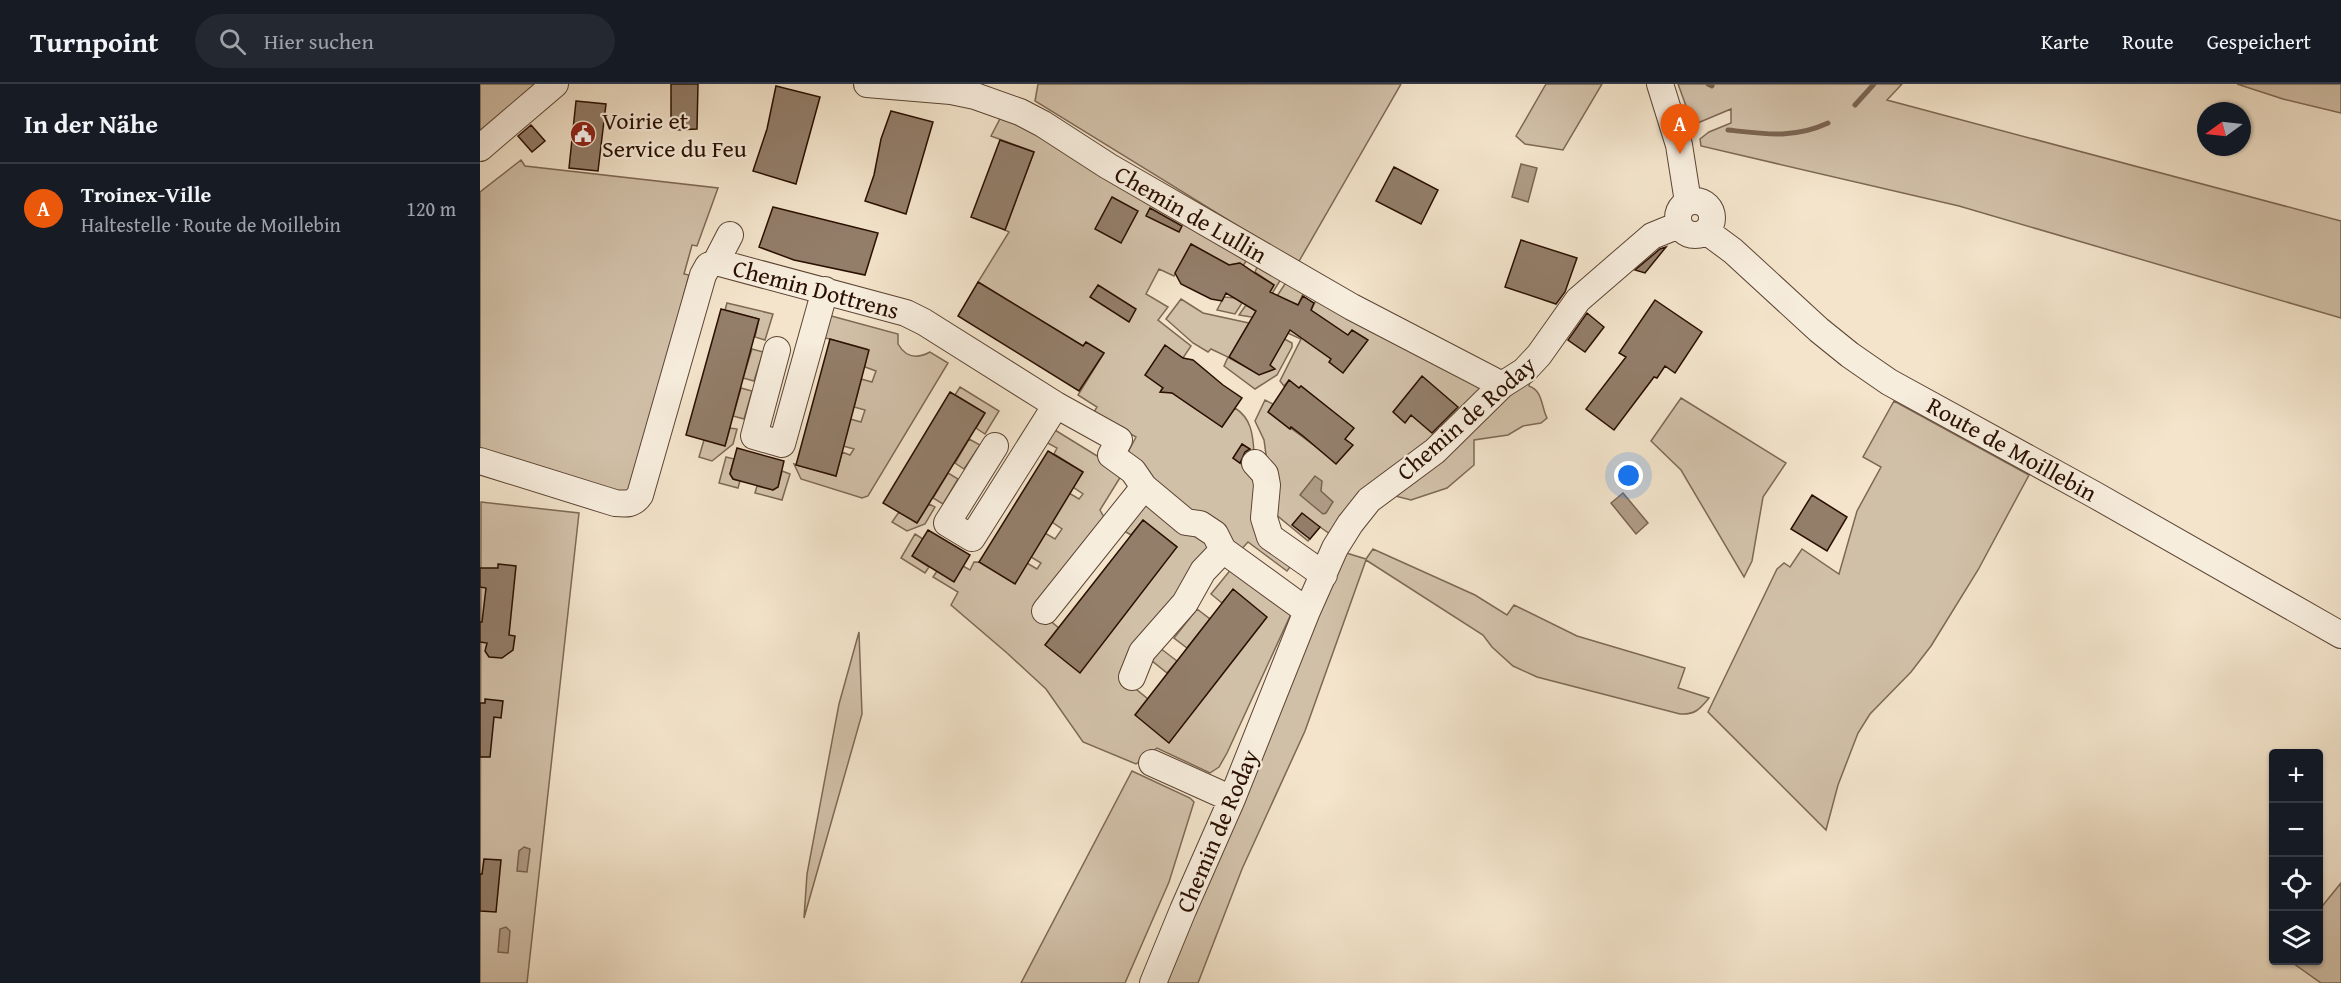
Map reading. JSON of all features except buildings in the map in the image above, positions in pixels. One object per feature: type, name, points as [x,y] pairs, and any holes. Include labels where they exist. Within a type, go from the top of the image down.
[{"type":"street","points":[[480,148],[555,84]]},
{"type":"street","name":"Chemin de Lullin","points":[[867,84],[951,91],[975,96],[1020,112],[1043,124],[1108,166],[1352,307],[1502,385]]},
{"type":"street","points":[[1660,84],[1678,145],[1683,214]]},
{"type":"street","name":"Chemin de Roday","points":[[1153,983],[1232,800],[1307,611],[1335,548],[1350,524],[1369,500],[1435,451],[1502,385],[1524,371],[1539,355],[1578,300],[1652,236],[1683,214]]},
{"type":"street","name":"Route de Moillebin","points":[[1683,214],[1685,232],[1691,235],[1706,231],[1733,251],[1819,330],[1889,382],[2096,495],[2341,635]]},
{"type":"street","points":[[716,262],[730,235]]},
{"type":"street","name":"Chemin Dottrens","points":[[480,460],[615,503],[628,505],[636,501],[640,495],[703,275],[708,266],[716,262],[906,313],[963,334],[1065,409],[1119,440],[1111,455],[1133,471],[1144,487]]},
{"type":"street","points":[[777,350],[754,436],[782,444],[825,290]]},
{"type":"street","points":[[995,446],[947,523],[972,538],[1065,409]]},
{"type":"street","points":[[1255,463],[1265,474],[1267,485],[1264,518],[1270,537],[1324,574]]},
{"type":"street","points":[[1045,611],[1144,487],[1186,522],[1200,524],[1215,534],[1223,550],[1307,611]]},
{"type":"street","points":[[1132,677],[1142,652],[1185,603],[1203,571],[1223,550]]},
{"type":"street","points":[[1152,763],[1232,800]]},
{"type":"shaded area","points":[[480,84],[540,84],[480,136]]},
{"type":"shaded area","points":[[1038,84],[1401,84],[1298,263],[1035,101]]},
{"type":"shaded area","points":[[1546,84],[1602,84],[1563,150],[1525,144],[1516,136]]},
{"type":"shaded area","points":[[1678,84],[1902,84],[1887,100],[2341,221],[2341,318],[1959,206],[1701,146],[1700,139],[1709,132],[1731,123],[1731,109],[1693,125]]},
{"type":"shaded area","points":[[2237,84],[2341,84],[2341,113],[2283,99]]},
{"type":"shaded area","points":[[1002,115],[1017,120],[1248,258],[1243,266],[1239,263],[1229,265],[1191,244],[1174,276],[1159,269],[1146,294],[1168,307],[1158,320],[1191,346],[1183,358],[1165,346],[1165,384],[1161,390],[1172,393],[1222,427],[1235,408],[1248,422],[1252,433],[1254,453],[1242,444],[1233,458],[1255,474],[1293,563],[1287,571],[1248,542],[1238,553],[1126,456],[1136,437],[1094,412],[1097,407],[1078,395],[1104,353],[1086,342],[1083,346],[978,282],[1009,232],[1005,230],[1034,152],[991,136]]},
{"type":"shaded area","points":[[521,160],[525,166],[718,188],[697,246],[692,245],[684,274],[689,275],[639,469],[632,489],[621,495],[480,452],[480,192]]},
{"type":"shaded area","points":[[1521,164],[1537,168],[1528,202],[1512,197]]},
{"type":"shaded area","points":[[1258,265],[1281,279],[1257,318],[1239,315],[1246,305],[1257,312],[1274,285],[1255,272]]},
{"type":"shaded area","points":[[1287,281],[1480,380],[1480,392],[1330,534],[1320,527],[1308,541],[1274,513],[1264,440],[1255,421],[1265,400],[1273,404],[1269,412],[1323,452],[1347,423],[1301,386],[1299,388],[1289,380],[1284,386],[1280,381],[1301,339],[1281,330],[1302,329],[1316,300],[1303,294],[1298,305],[1277,296]]},
{"type":"shaded area","points":[[1224,297],[1235,298],[1242,303],[1235,314],[1217,310]]},
{"type":"shaded area","points":[[1181,299],[1203,313],[1258,325],[1292,343],[1292,347],[1277,375],[1255,389],[1224,366],[1228,357],[1211,349],[1208,352],[1193,343],[1166,319]],"holes":[[[1248,326],[1281,345],[1269,367],[1253,371],[1229,358]]]},
{"type":"shaded area","points":[[727,303],[773,314],[765,340],[755,337],[759,319],[725,310]]},
{"type":"shaded area","points":[[824,314],[898,334],[898,344],[908,355],[921,356],[930,352],[948,363],[868,496],[862,498],[801,479],[794,464],[836,476],[842,452],[850,455],[854,449],[843,446],[850,419],[861,422],[865,410],[854,407],[861,379],[872,382],[876,371],[865,367],[867,349],[818,336]]},
{"type":"shaded area","points":[[752,349],[763,352],[754,381],[743,378]]},
{"type":"shaded area","points":[[1531,376],[1529,386],[1537,391],[1547,418],[1541,423],[1523,426],[1508,435],[1474,440],[1474,465],[1447,488],[1411,500],[1391,495]]},
{"type":"shaded area","points":[[960,387],[999,411],[985,434],[976,428],[985,413],[955,395]]},
{"type":"shaded area","points":[[741,388],[752,391],[744,419],[733,416]]},
{"type":"shaded area","points":[[1681,398],[1786,463],[1763,497],[1752,561],[1744,577],[1681,470],[1651,441]]},
{"type":"shaded area","points":[[1894,401],[2029,475],[1978,570],[1931,646],[1911,672],[1870,714],[1858,733],[1838,785],[1826,830],[1708,712],[1777,569],[1784,563],[1790,567],[1802,549],[1839,574],[1857,511],[1881,467],[1863,457]]},
{"type":"shaded area","points":[[1050,427],[1120,470],[1121,476],[1100,510],[1105,519],[1048,619],[1059,628],[1177,547],[1143,520],[1131,535],[1119,528],[1142,505],[1159,508],[1212,544],[1131,685],[1148,699],[1169,742],[1266,617],[1233,590],[1222,603],[1211,594],[1232,568],[1291,614],[1227,753],[1219,767],[1210,773],[1157,748],[1136,764],[1083,742],[1046,689],[951,605],[958,592],[933,577],[937,571],[963,566],[970,570],[974,562],[1027,563],[1037,569],[1041,563],[1031,557],[1045,533],[1055,539],[1062,529],[1052,522],[1069,493],[1079,499],[1083,494],[1073,487],[1083,472],[1054,454],[1057,448],[1042,440]]},
{"type":"shaded area","points":[[730,428],[737,429],[733,444],[712,461],[699,457],[704,440],[725,445]]},
{"type":"shaded area","points":[[969,439],[980,445],[964,469],[955,463]]},
{"type":"shaded area","points":[[726,457],[734,459],[730,474],[733,479],[740,481],[738,488],[719,483]]},
{"type":"shaded area","points":[[782,471],[790,474],[782,500],[755,493],[757,486],[773,490],[778,487]]},
{"type":"shaded area","points":[[948,473],[958,479],[943,504],[933,498]]},
{"type":"shaded area","points":[[1315,476],[1322,481],[1321,491],[1333,502],[1323,514],[1300,495]]},
{"type":"shaded area","points":[[1623,493],[1648,523],[1636,534],[1611,503]]},
{"type":"shaded area","points":[[481,502],[579,513],[527,983],[480,983]]},
{"type":"shaded area","points":[[929,504],[935,507],[925,524],[907,531],[892,522],[899,512],[917,523]]},
{"type":"shaded area","points":[[915,534],[923,539],[914,553],[915,558],[929,567],[925,573],[901,558]]},
{"type":"shaded area","points":[[1373,549],[1475,595],[1507,615],[1514,605],[1577,636],[1685,668],[1678,688],[1709,698],[1697,710],[1680,714],[1537,677],[1513,666],[1492,647],[1483,635],[1366,560],[1305,731],[1242,869],[1198,983],[1160,983],[1343,552],[1366,559]]},
{"type":"shaded area","points":[[1197,609],[1210,619],[1187,648],[1174,638]]},
{"type":"shaded area","points":[[859,632],[862,714],[804,918],[807,874],[839,704]]},
{"type":"shaded area","points":[[1160,648],[1177,661],[1167,673],[1151,660]]},
{"type":"shaded area","points":[[1132,771],[1194,802],[1169,882],[1125,983],[1021,983]]},
{"type":"shaded area","points":[[524,847],[530,849],[527,872],[517,871],[519,851]]},
{"type":"shaded area","points":[[2341,883],[2341,983],[2321,983],[2296,965],[2323,965],[2323,905]]},
{"type":"shaded area","points":[[506,927],[510,931],[508,953],[498,952],[500,929]]},
{"type":"waterway","points":[[1708,84],[1712,86]]},
{"type":"waterway","points":[[1855,105],[1874,84]]},
{"type":"waterway","points":[[1728,130],[1779,134],[1803,131],[1828,123]]},
{"type":"place","name":"Voirie et Service du Feu","points":[[583,134]]},
{"type":"place","name":"Troinex-Ville","points":[[1680,154]]}]
